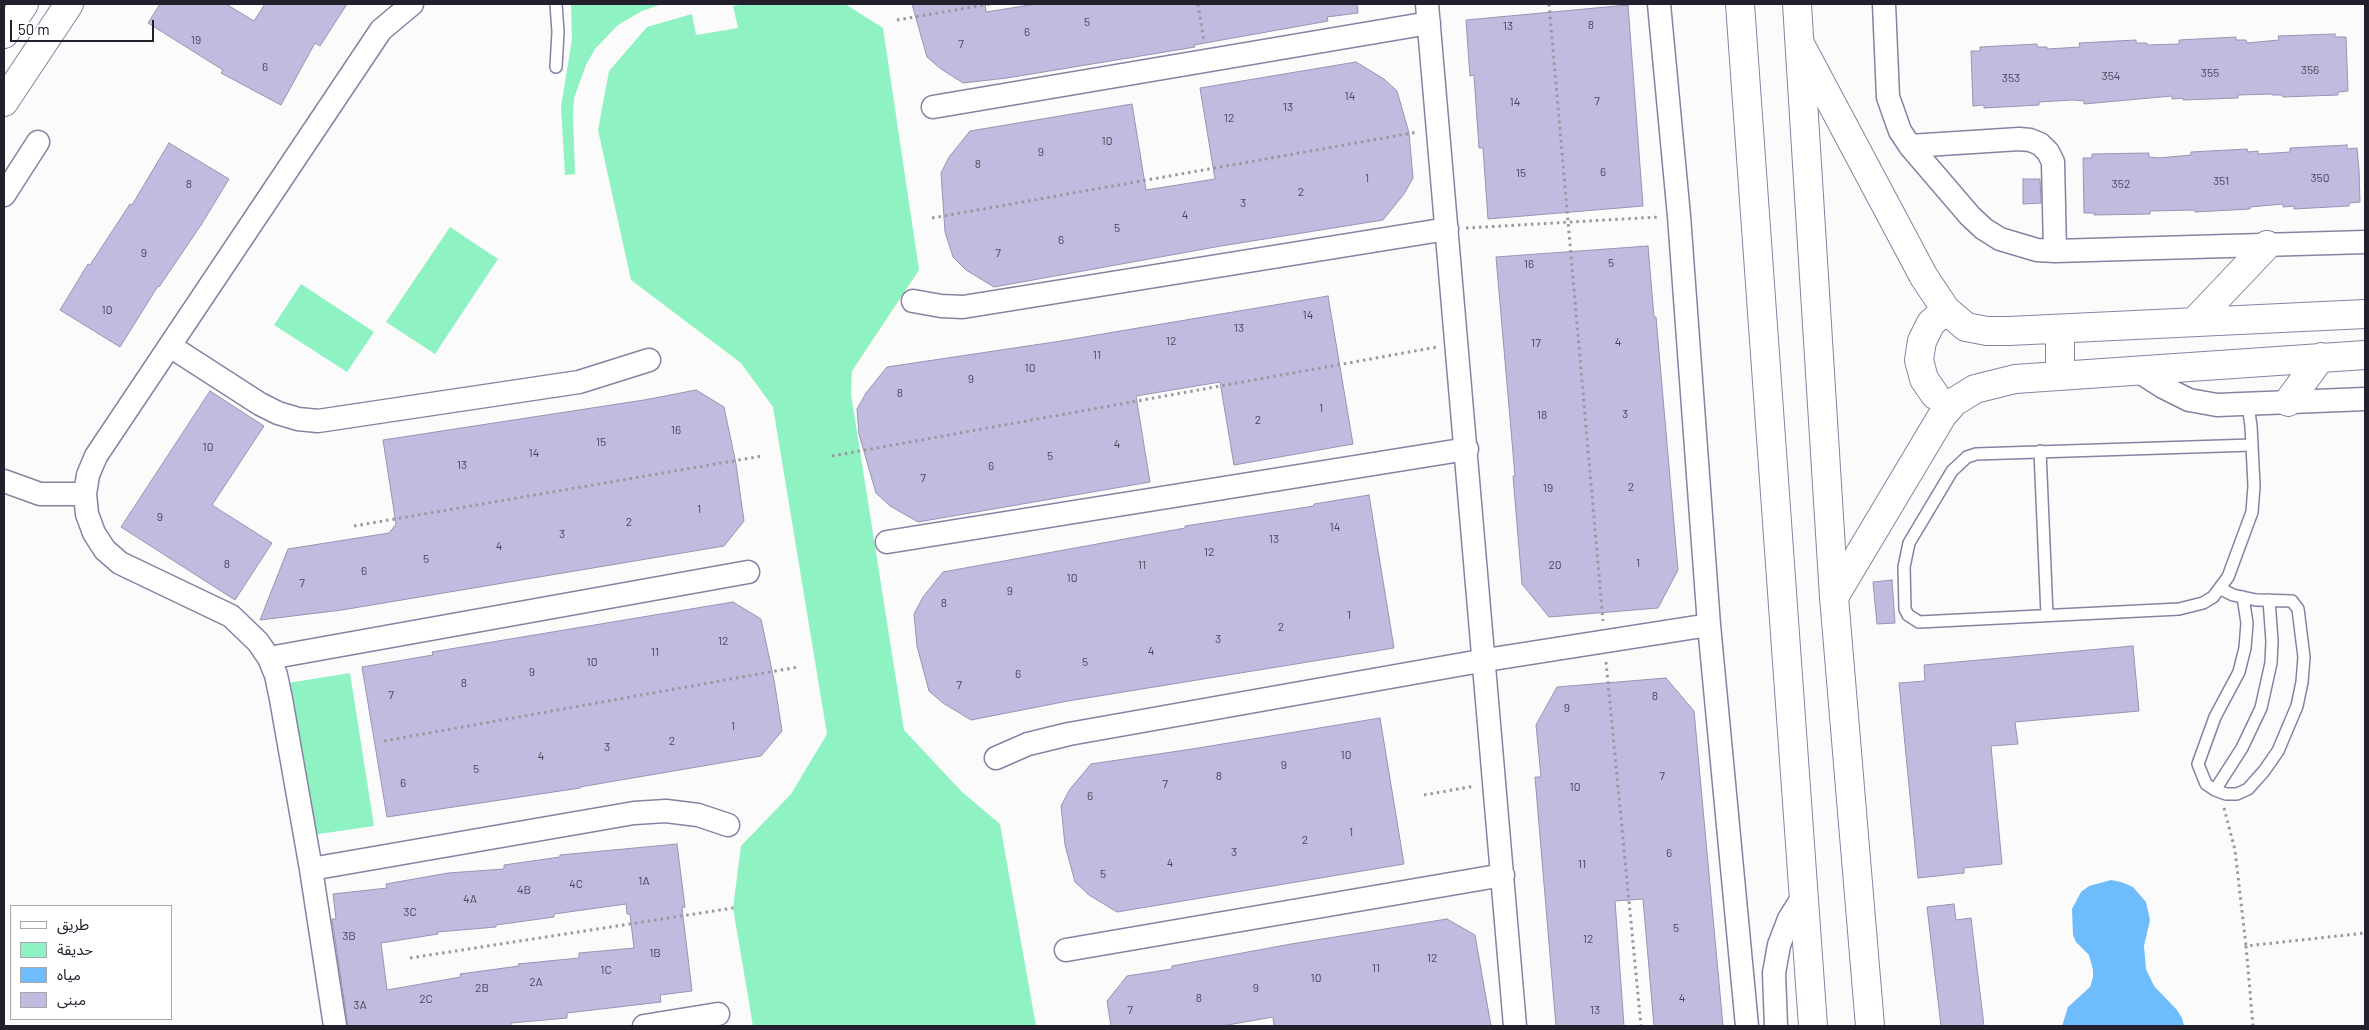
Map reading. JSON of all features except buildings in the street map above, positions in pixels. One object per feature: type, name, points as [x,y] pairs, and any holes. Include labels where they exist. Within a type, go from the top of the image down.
[{"type":"main road","points":[[4,102],[69,4]]},
{"type":"main road","points":[[1740,4],[1813,1026]]},
{"type":"main road","points":[[1797,4],[1834,597],[1870,1026]]},
{"type":"main road","points":[[4,34],[17,5]]},
{"type":"main road","points":[[1800,44],[1924,277],[1946,310],[1966,327],[1987,331],[2060,329],[2365,314]]},
{"type":"main road","points":[[2194,322],[2268,245]]},
{"type":"main road","points":[[1935,395],[1924,379],[1920,360],[1922,341],[1931,323],[1946,310]]},
{"type":"main road","points":[[2060,329],[2060,375]]},
{"type":"main road","points":[[1834,597],[1942,416],[1954,402],[1975,388],[2014,379],[2060,375],[2365,355]]},
{"type":"main road","points":[[2288,402],[2320,357]]},
{"type":"main road","points":[[1916,458],[1920,429],[1926,411],[1935,395],[1943,388],[1960,380],[1974,377],[1993,375],[2014,379]]},
{"type":"street","points":[[1659,4],[1679,216],[1709,625],[1747,1026]]},
{"type":"street","points":[[1884,4],[1888,97],[1900,131],[1910,146],[1970,216],[1984,229],[2000,239],[2018,246],[2055,251],[2365,242]]},
{"type":"street","points":[[335,1026],[311,870],[281,698],[276,675],[269,658],[258,642],[231,616],[120,563],[105,550],[94,533],[87,514],[85,494],[88,474],[96,456],[382,30],[403,6]]},
{"type":"street","points":[[933,107],[1207,59],[1428,14],[1486,660],[1516,1026]]},
{"type":"street","points":[[1910,146],[2019,139],[2030,140],[2040,144],[2048,152],[2053,162],[2055,251]]},
{"type":"street","points":[[4,195],[38,142]]},
{"type":"street","points":[[913,300],[941,306],[963,307],[1448,228]]},
{"type":"street","points":[[170,346],[260,404],[278,413],[298,419],[318,420],[579,382],[649,360]]},
{"type":"street","points":[[2138,371],[2163,387],[2189,400],[2217,405],[2365,399]]},
{"type":"street","points":[[887,542],[1467,449]]},
{"type":"street","points":[[4,481],[40,494],[85,494]]},
{"type":"street","points":[[269,658],[748,572]]},
{"type":"street","points":[[996,758],[1028,744],[1069,734],[1486,660],[1709,625]]},
{"type":"street","points":[[311,870],[634,813],[666,812],[698,816],[728,825]]},
{"type":"street","points":[[1066,950],[1503,875]]},
{"type":"street","points":[[1776,1026],[1774,973],[1779,945],[1789,919],[1804,895]]},
{"type":"street","points":[[644,1026],[718,1014]]},
{"type":"lane","points":[[556,4],[558,32],[556,67]]},
{"type":"lane","points":[[2248,405],[2252,445],[2254,495],[2252,512],[2228,577],[2221,589],[2213,597],[2191,607],[1919,622],[1908,615],[1903,603],[1905,555],[1909,543],[1959,463],[1976,454],[2252,445]]},
{"type":"lane","points":[[2040,451],[2047,615]]},
{"type":"lane","points":[[2221,589],[2243,598],[2286,599],[2296,604],[2304,657],[2302,682],[2297,706],[2278,751],[2248,789],[2237,794],[2226,794],[2206,784],[2198,764],[2215,717],[2238,672],[2246,648],[2247,622],[2243,598]]},
{"type":"lane","points":[[2215,790],[2242,748],[2261,708],[2271,664],[2272,641],[2269,600]]},
{"type":"path","points":[[897,20],[990,4]]},
{"type":"path","points":[[1198,4],[1207,59]]},
{"type":"path","points":[[1549,4],[1604,641],[1640,1026]]},
{"type":"path","points":[[932,218],[1438,129]]},
{"type":"path","points":[[1448,228],[1679,216]]},
{"type":"path","points":[[832,456],[1458,343]]},
{"type":"path","points":[[354,526],[762,456]]},
{"type":"path","points":[[384,741],[798,667]]},
{"type":"path","points":[[1424,795],[1495,782]]},
{"type":"path","points":[[2215,790],[2231,830],[2246,946],[2253,1026]]},
{"type":"path","points":[[410,958],[733,908]]},
{"type":"path","points":[[2246,946],[2365,933]]},
{"type":"green space","points":[[571,4],[662,4],[642,11],[618,25],[595,49],[586,65],[574,98],[575,174],[565,175],[561,107],[572,39]]},
{"type":"green space","points":[[746,4],[845,4],[883,28],[919,270],[852,371],[851,394],[904,730],[962,792],[1000,824],[1036,1026],[753,1026],[733,908],[741,846],[791,794],[827,734],[773,407],[741,363],[631,280],[598,130],[609,71],[647,27],[692,14],[696,35],[738,28],[733,6]]},
{"type":"green space","points":[[450,227],[498,259],[435,354],[386,322]]},
{"type":"green space","points":[[301,284],[374,332],[347,372],[274,325]]},
{"type":"green space","points":[[350,673],[374,826],[312,835],[288,683]]},
{"type":"water","points":[[2111,880],[2133,887],[2146,902],[2150,920],[2144,946],[2146,969],[2154,986],[2177,1010],[2184,1026],[2062,1026],[2068,1007],[2090,987],[2093,977],[2089,955],[2076,942],[2073,935],[2072,909],[2081,892],[2089,886]]}]
